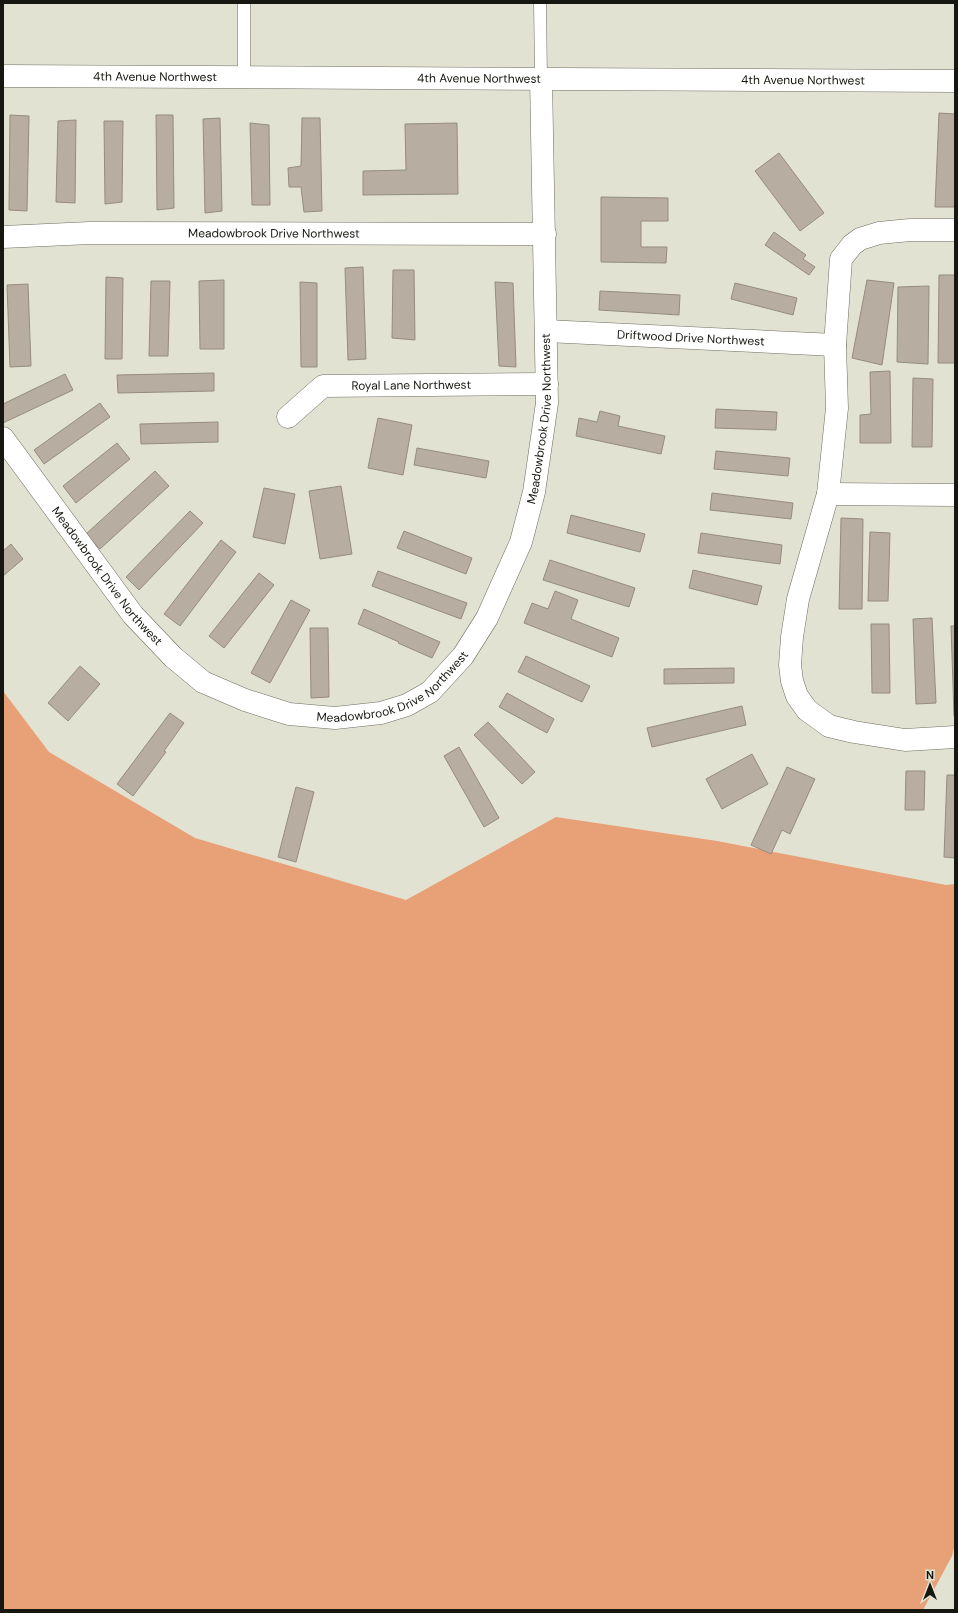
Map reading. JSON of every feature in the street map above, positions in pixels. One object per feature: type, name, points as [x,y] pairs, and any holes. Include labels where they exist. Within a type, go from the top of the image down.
[{"type":"street","name":"4th Avenue Northwest","points":[[3,76],[955,81]]},
{"type":"street","name":"Meadowbrook Drive Northwest","points":[[3,438],[133,615],[173,657],[203,682],[245,700],[289,714],[335,718],[380,713],[407,705],[430,692],[463,656],[487,618],[521,542],[534,492],[548,403],[541,78]]},
{"type":"street","points":[[955,230],[910,230],[879,233],[860,239],[852,245],[841,258],[835,345],[836,408],[828,494],[798,599],[792,637],[790,666],[792,681],[797,696],[807,710],[829,726],[905,740],[955,737]]},
{"type":"street","name":"Meadowbrook Drive Northwest","points":[[3,237],[90,233],[545,234]]},
{"type":"street","name":"Driftwood Drive Northwest","points":[[546,331],[835,345]]},
{"type":"street","name":"Royal Lane Northwest","points":[[288,417],[323,386],[547,384]]},
{"type":"street","points":[[828,494],[955,495]]},
{"type":"lane","points":[[244,3],[244,77]]},
{"type":"lane","points":[[540,3],[541,78]]},
{"type":"shaded area","points":[[3,691],[49,752],[195,838],[406,900],[556,817],[717,841],[946,885],[955,884],[955,1544],[952,1556],[923,1610],[3,1610]]},
{"type":"building","points":[[939,113],[955,114],[955,207],[935,207]]},
{"type":"building","points":[[10,115],[29,116],[27,211],[9,210]]},
{"type":"building","points":[[156,115],[173,115],[174,208],[157,210]]},
{"type":"building","points":[[220,118],[222,211],[205,213],[203,119]]},
{"type":"building","points":[[302,118],[320,118],[322,211],[304,212],[301,187],[289,187],[288,168],[301,166]]},
{"type":"building","points":[[76,120],[75,203],[56,202],[58,121]]},
{"type":"building","points":[[104,121],[123,121],[122,202],[105,204]]},
{"type":"building","points":[[250,123],[269,125],[270,205],[252,205]]},
{"type":"building","points":[[457,123],[458,194],[363,195],[363,171],[406,170],[405,124]]},
{"type":"building","points":[[779,153],[824,213],[800,231],[755,171]]},
{"type":"building","points":[[601,197],[668,198],[668,221],[641,221],[641,247],[667,247],[666,263],[601,262]]},
{"type":"building","points":[[774,232],[806,255],[803,259],[815,267],[809,275],[765,245]]},
{"type":"building","points":[[363,267],[366,359],[348,360],[345,268]]},
{"type":"building","points":[[393,270],[414,270],[415,340],[392,338]]},
{"type":"building","points":[[939,275],[955,275],[955,363],[938,363]]},
{"type":"building","points":[[106,277],[123,278],[122,359],[105,359]]},
{"type":"building","points":[[224,280],[224,349],[200,349],[199,281]]},
{"type":"building","points":[[867,280],[894,283],[882,365],[852,358]]},
{"type":"building","points":[[151,281],[170,281],[168,356],[149,356]]},
{"type":"building","points":[[300,282],[317,283],[317,367],[301,367]]},
{"type":"building","points":[[495,282],[513,283],[516,367],[499,366]]},
{"type":"building","points":[[735,283],[797,298],[793,315],[731,299]]},
{"type":"building","points":[[28,284],[31,366],[10,367],[7,285]]},
{"type":"building","points":[[929,286],[928,364],[897,362],[898,287]]},
{"type":"building","points":[[600,291],[680,295],[679,315],[599,310]]},
{"type":"building","points":[[890,371],[891,443],[860,443],[860,415],[871,414],[870,372]]},
{"type":"building","points":[[214,373],[214,391],[118,393],[117,375]]},
{"type":"building","points":[[65,374],[73,390],[3,423],[3,404]]},
{"type":"building","points":[[913,378],[933,379],[932,447],[912,447]]},
{"type":"building","points":[[100,403],[110,417],[44,464],[34,450]]},
{"type":"building","points":[[716,409],[777,412],[776,430],[715,428]]},
{"type":"building","points":[[600,411],[620,416],[618,426],[665,436],[661,454],[576,436],[579,418],[597,422]]},
{"type":"building","points":[[378,418],[412,425],[403,475],[368,468]]},
{"type":"building","points":[[218,422],[218,442],[141,444],[140,424]]},
{"type":"building","points":[[117,443],[130,459],[76,503],[63,486]]},
{"type":"building","points":[[417,448],[489,461],[486,478],[414,465]]},
{"type":"building","points":[[716,451],[790,458],[788,476],[714,469]]},
{"type":"building","points":[[155,471],[169,486],[100,549],[86,534]]},
{"type":"building","points":[[341,486],[352,554],[320,559],[309,491]]},
{"type":"building","points":[[264,488],[295,494],[285,544],[253,537]]},
{"type":"building","points":[[712,493],[793,503],[791,519],[710,510]]},
{"type":"building","points":[[190,511],[203,523],[139,590],[126,577]]},
{"type":"building","points":[[571,515],[645,534],[640,552],[567,533]]},
{"type":"building","points":[[841,518],[863,519],[862,609],[839,609]]},
{"type":"building","points":[[404,531],[472,558],[466,574],[397,548]]},
{"type":"building","points":[[870,532],[890,533],[888,601],[868,601]]},
{"type":"building","points":[[701,533],[782,545],[780,564],[698,553]]},
{"type":"building","points":[[221,540],[236,552],[180,626],[164,614]]},
{"type":"building","points":[[11,544],[23,559],[3,576],[3,551]]},
{"type":"building","points":[[550,560],[635,588],[629,607],[543,580]]},
{"type":"building","points":[[693,570],[762,586],[757,605],[689,588]]},
{"type":"building","points":[[378,571],[467,603],[461,619],[372,586]]},
{"type":"building","points":[[259,573],[274,585],[224,648],[209,636]]},
{"type":"building","points":[[555,591],[578,600],[571,619],[619,638],[612,657],[524,623],[532,603],[548,609]]},
{"type":"building","points":[[291,600],[310,610],[270,683],[251,673]]},
{"type":"building","points":[[364,609],[440,642],[432,658],[358,624]]},
{"type":"building","points":[[932,618],[936,703],[916,704],[913,619]]},
{"type":"building","points":[[871,624],[889,624],[890,693],[872,693]]},
{"type":"building","points":[[951,626],[955,626],[955,716],[954,716]]},
{"type":"building","points":[[310,628],[328,628],[329,697],[311,698]]},
{"type":"building","points":[[526,656],[590,686],[582,702],[518,672]]},
{"type":"building","points":[[80,666],[100,684],[68,721],[48,703]]},
{"type":"building","points":[[734,668],[734,683],[664,684],[664,669]]},
{"type":"building","points":[[507,693],[554,719],[547,733],[499,707]]},
{"type":"building","points":[[742,706],[746,725],[652,747],[647,728]]},
{"type":"building","points":[[170,713],[184,723],[164,751],[166,752],[133,796],[117,784]]},
{"type":"building","points":[[488,722],[535,772],[522,784],[474,735]]},
{"type":"building","points":[[459,747],[499,818],[484,827],[444,756]]},
{"type":"building","points":[[752,754],[768,784],[722,809],[706,779]]},
{"type":"building","points":[[787,767],[815,779],[790,834],[782,830],[771,854],[751,845]]},
{"type":"building","points":[[906,771],[925,771],[924,810],[905,810]]},
{"type":"building","points":[[947,775],[955,775],[955,858],[944,857]]},
{"type":"building","points":[[296,787],[314,792],[296,862],[278,857]]}]
